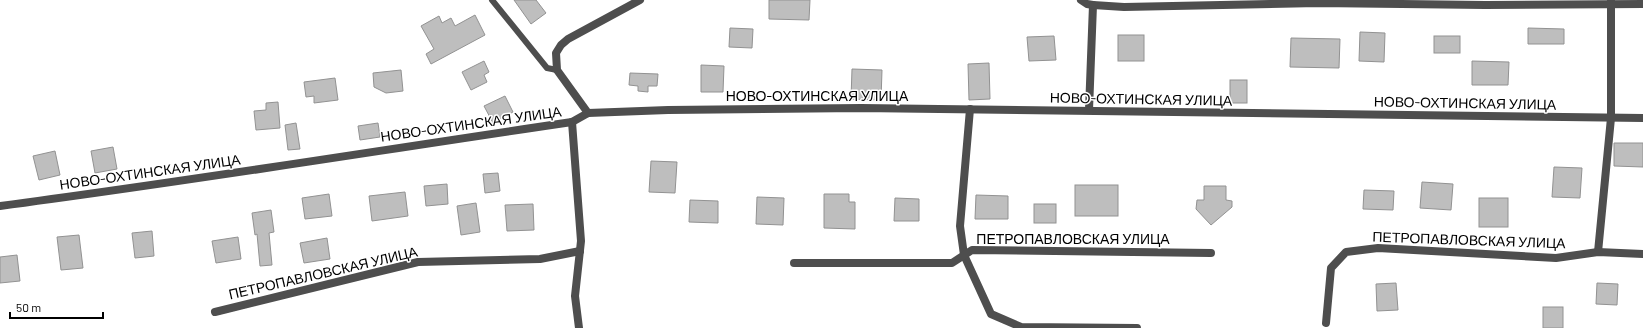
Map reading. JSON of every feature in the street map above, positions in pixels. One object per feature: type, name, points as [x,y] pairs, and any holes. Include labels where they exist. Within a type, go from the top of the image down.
[{"type":"street","points":[[588,113],[557,70],[556,53],[568,38],[640,0]]},
{"type":"street","points":[[1081,0],[1087,4],[1124,7],[1318,4],[1643,4]]},
{"type":"street","points":[[1598,252],[1611,118],[1611,3]]},
{"type":"street","points":[[1090,110],[1093,4]]},
{"type":"street","name":"НОВО-ОХТИНСКАЯ УЛИЦА","points":[[0,206],[152,186],[321,159],[572,122],[588,113],[668,110],[853,108],[1643,118]]},
{"type":"street","points":[[970,109],[960,226],[964,255],[991,314],[1021,327],[1137,328]]},
{"type":"street","points":[[572,122],[581,241],[575,296],[579,328]]},
{"type":"street","name":"ПЕТРОПАВЛОВСКАЯ УЛИЦА","points":[[1326,323],[1331,268],[1346,252],[1378,248],[1556,258],[1598,252],[1643,254]]},
{"type":"street","name":"ПЕТРОПАВЛОВСКАЯ УЛИЦА","points":[[794,263],[952,263],[972,250],[1211,253]]},
{"type":"street","name":"ПЕТРОПАВЛОВСКАЯ УЛИЦА","points":[[215,312],[418,262],[540,259],[580,251]]},
{"type":"lane","points":[[492,0],[547,68],[557,70]]},
{"type":"building","points":[[514,0],[536,0],[546,13],[531,24]]},
{"type":"building","points":[[769,0],[810,0],[809,20],[769,19]]},
{"type":"building","points":[[475,15],[485,35],[431,64],[426,54],[434,49],[421,26],[439,16],[442,23],[451,18],[455,26]]},
{"type":"building","points":[[730,28],[753,29],[752,48],[729,47]]},
{"type":"building","points":[[1528,28],[1564,29],[1564,44],[1528,44]]},
{"type":"building","points":[[1360,32],[1385,33],[1384,62],[1359,61]]},
{"type":"building","points":[[1118,35],[1144,35],[1144,61],[1118,61]]},
{"type":"building","points":[[1054,36],[1056,60],[1029,61],[1027,37]]},
{"type":"building","points":[[1434,36],[1460,36],[1460,53],[1434,53]]},
{"type":"building","points":[[1291,38],[1340,39],[1339,68],[1290,67]]},
{"type":"building","points":[[484,61],[489,72],[484,75],[487,82],[471,90],[462,72]]},
{"type":"building","points":[[1472,61],[1509,62],[1508,85],[1472,85]]},
{"type":"building","points":[[989,63],[990,99],[969,100],[968,64]]},
{"type":"building","points":[[701,65],[724,66],[723,92],[701,92]]},
{"type":"building","points":[[852,69],[882,70],[881,100],[851,99]]},
{"type":"building","points":[[401,70],[403,91],[386,93],[374,87],[373,73]]},
{"type":"building","points":[[630,73],[658,74],[657,86],[648,86],[648,92],[638,91],[638,86],[629,85]]},
{"type":"building","points":[[335,78],[338,100],[314,103],[314,96],[306,97],[304,82]]},
{"type":"building","points":[[1230,80],[1247,80],[1247,103],[1230,103]]},
{"type":"building","points":[[505,96],[513,112],[493,123],[484,106]]},
{"type":"building","points":[[278,102],[280,128],[256,130],[254,111],[266,110],[266,103]]},
{"type":"building","points":[[296,123],[300,149],[288,150],[285,125]]},
{"type":"building","points":[[378,123],[380,137],[360,140],[358,126]]},
{"type":"building","points":[[1614,143],[1643,143],[1643,167],[1614,166]]},
{"type":"building","points":[[113,147],[117,169],[95,173],[91,151]]},
{"type":"building","points":[[55,151],[60,175],[39,180],[33,156]]},
{"type":"building","points":[[651,161],[677,162],[675,193],[649,192]]},
{"type":"building","points":[[1554,167],[1582,168],[1580,198],[1552,197]]},
{"type":"building","points":[[498,173],[500,191],[485,193],[483,174]]},
{"type":"building","points":[[1422,182],[1453,184],[1451,210],[1420,208]]},
{"type":"building","points":[[447,184],[448,204],[426,206],[424,186]]},
{"type":"building","points":[[1075,185],[1118,185],[1118,216],[1075,216]]},
{"type":"building","points":[[1204,186],[1226,186],[1226,200],[1232,201],[1232,207],[1211,225],[1196,209],[1197,200],[1204,200]]},
{"type":"building","points":[[1364,190],[1394,191],[1393,210],[1363,209]]},
{"type":"building","points":[[405,192],[408,216],[372,221],[369,196]]},
{"type":"building","points":[[329,194],[332,216],[305,219],[302,198]]},
{"type":"building","points":[[824,194],[849,194],[849,202],[855,202],[855,229],[824,228]]},
{"type":"building","points":[[976,195],[1008,196],[1008,219],[975,219]]},
{"type":"building","points":[[757,197],[784,198],[783,225],[756,224]]},
{"type":"building","points":[[895,198],[919,199],[919,221],[894,221]]},
{"type":"building","points":[[1479,198],[1508,198],[1508,227],[1479,227]]},
{"type":"building","points":[[690,200],[718,201],[718,223],[689,222]]},
{"type":"building","points":[[476,203],[480,232],[461,235],[457,206]]},
{"type":"building","points":[[533,204],[534,230],[507,231],[505,205]]},
{"type":"building","points":[[1034,204],[1056,204],[1056,223],[1034,223]]},
{"type":"building","points":[[271,210],[274,232],[269,233],[272,265],[260,266],[257,234],[255,235],[252,213]]},
{"type":"building","points":[[152,231],[154,256],[135,258],[132,233]]},
{"type":"building","points":[[79,235],[83,268],[61,270],[57,237]]},
{"type":"building","points":[[238,237],[241,259],[216,263],[212,241]]},
{"type":"building","points":[[327,238],[330,259],[304,263],[300,243]]},
{"type":"building","points":[[17,255],[20,281],[0,283],[0,257]]},
{"type":"building","points":[[1396,283],[1398,310],[1377,311],[1376,284]]},
{"type":"building","points":[[1597,283],[1618,284],[1617,305],[1596,304]]},
{"type":"building","points":[[1543,307],[1563,307],[1563,328],[1543,328]]}]
